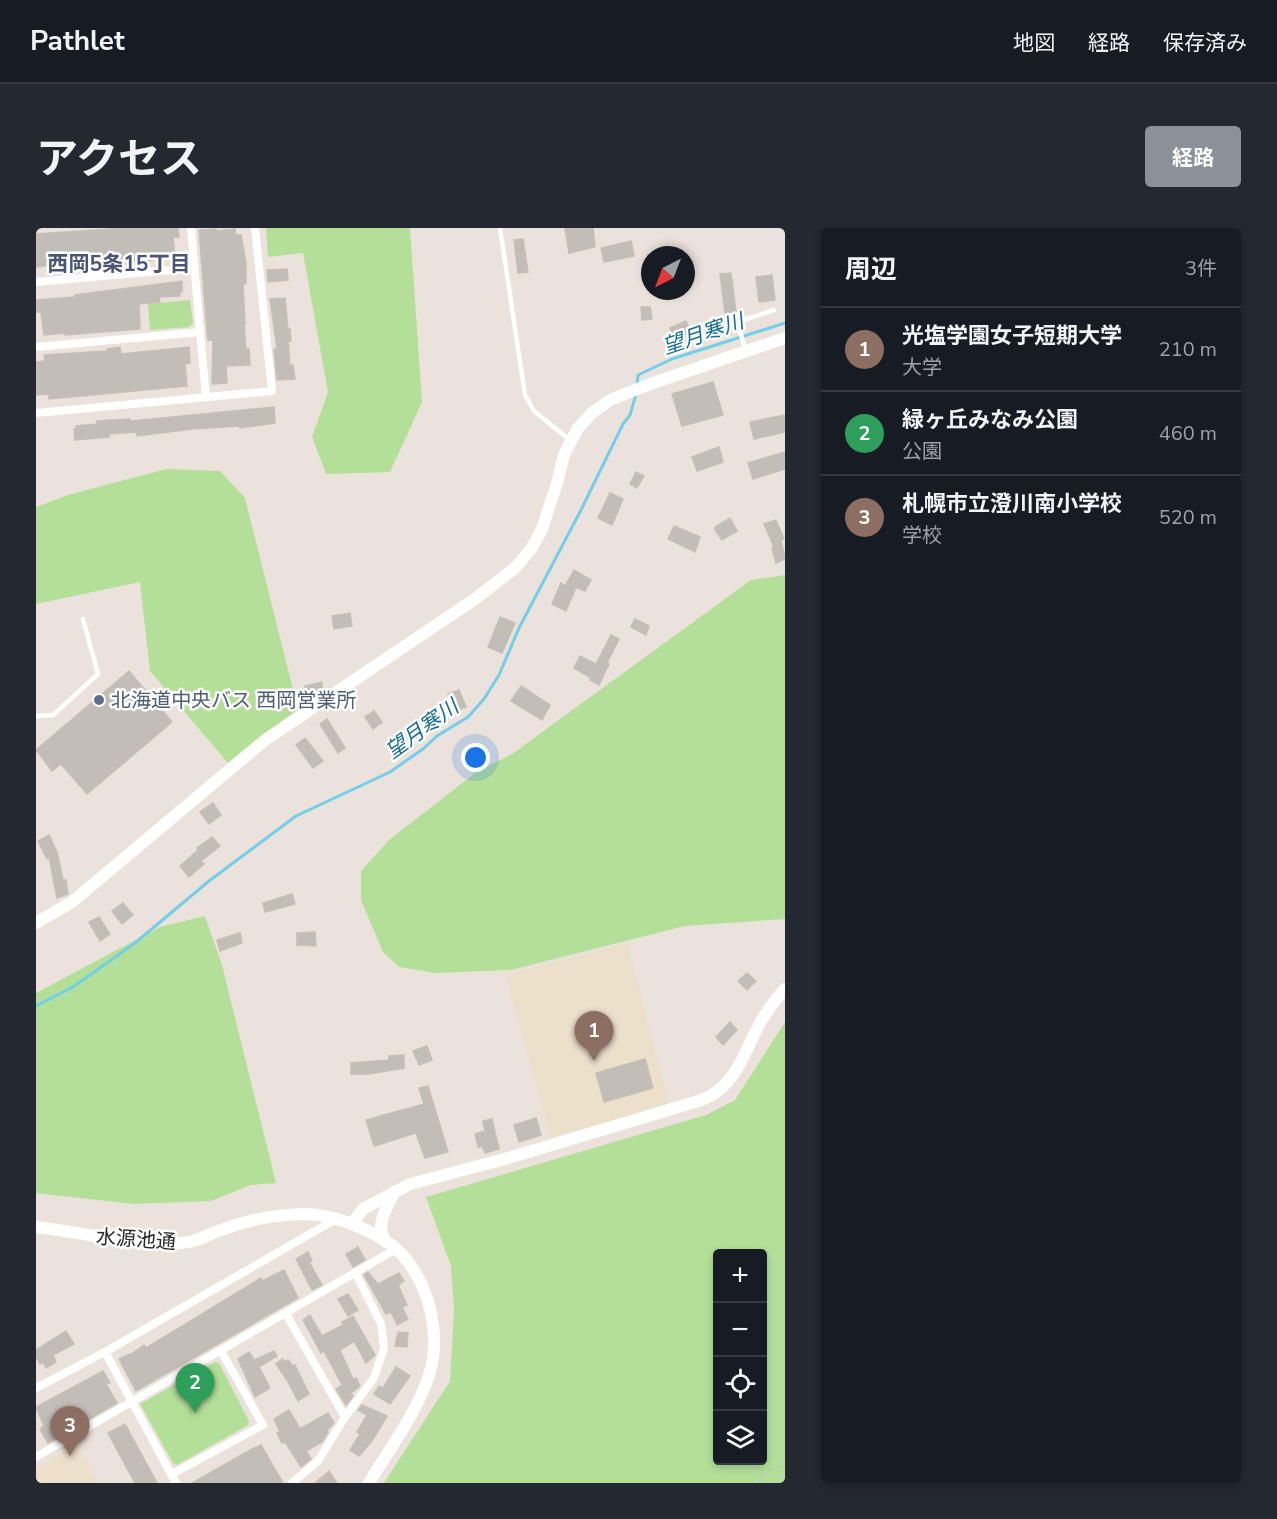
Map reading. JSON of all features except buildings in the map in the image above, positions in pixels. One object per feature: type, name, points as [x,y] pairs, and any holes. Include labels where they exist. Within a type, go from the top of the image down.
[{"type":"street","points":[[191,228],[206,397]]},
{"type":"street","points":[[36,413],[272,391],[255,228]]},
{"type":"street","points":[[36,282],[194,268]]},
{"type":"street","points":[[36,347],[200,332]]},
{"type":"street","points":[[36,923],[72,902],[265,740],[475,599],[515,568],[531,549],[542,529],[564,455],[578,428],[592,413],[610,400],[744,347],[785,339]]},
{"type":"street","points":[[352,1224],[363,1209],[410,1184],[516,1156],[712,1095],[730,1079],[738,1068],[759,1025],[785,989]]},
{"type":"street","points":[[36,1457],[356,1274],[391,1246],[380,1233],[380,1224],[395,1191]]},
{"type":"street","name":"水源池通","points":[[36,1227],[96,1237],[178,1243],[196,1242],[221,1230],[266,1216],[307,1214],[352,1224],[391,1246],[406,1258],[418,1278],[430,1309],[434,1343],[428,1377],[419,1397],[369,1483]]},
{"type":"street","points":[[36,1377],[40,1387],[336,1219]]},
{"type":"street","points":[[292,1483],[318,1461],[345,1417],[374,1378],[384,1348],[381,1324],[356,1274]]},
{"type":"street","points":[[286,1314],[345,1417]]},
{"type":"street","points":[[105,1352],[174,1479],[262,1425],[221,1351]]},
{"type":"lane","points":[[500,228],[525,395],[534,411],[571,441]]},
{"type":"lane","points":[[744,347],[737,322],[774,310]]},
{"type":"lane","points":[[36,716],[52,715],[98,674],[83,619]]},
{"type":"path","points":[[758,1483],[764,1473],[775,1466],[785,1466]]},
{"type":"path","points":[[758,1483],[776,1483]]},
{"type":"shaded area","points":[[628,943],[669,1106],[551,1137],[505,975]]},
{"type":"shaded area","points":[[77,1444],[98,1483],[36,1483],[36,1468]]},
{"type":"green space","points":[[266,228],[410,228],[422,402],[390,472],[326,474],[312,437],[328,392],[303,253],[268,257]]},
{"type":"green space","points":[[190,300],[193,323],[189,327],[150,330],[148,304]]},
{"type":"green space","points":[[166,469],[220,471],[245,498],[298,709],[228,763],[150,671],[140,582],[36,604],[36,507],[68,495]]},
{"type":"green space","points":[[785,575],[785,919],[685,926],[511,970],[436,973],[399,967],[383,952],[361,900],[361,871],[389,840],[475,773],[512,754],[751,580]]},
{"type":"green space","points":[[205,916],[222,965],[276,1183],[251,1185],[211,1201],[133,1204],[36,1193],[36,993],[160,927]]},
{"type":"green space","points":[[785,1022],[785,1483],[384,1483],[450,1381],[454,1310],[451,1266],[426,1197],[706,1115],[735,1100]]},
{"type":"green space","points":[[215,1362],[219,1363],[249,1421],[248,1425],[177,1465],[173,1463],[140,1404]]},
{"type":"waterway","name":"望月寒川","points":[[637,385],[638,375],[672,359],[785,323]]},
{"type":"waterway","name":"望月寒川","points":[[36,1006],[73,987],[135,943],[209,881],[296,816],[390,772],[423,749],[437,736],[468,717],[484,699],[499,675],[519,628],[623,424],[630,415],[636,394]]},
{"type":"place","name":"北海道中央バス 西岡営業所","points":[[99,700]]},
{"type":"place","name":"光塩学園女子短期大学","points":[[594,1061]]},
{"type":"place","name":"緑ヶ丘みなみ公園","points":[[195,1413]]},
{"type":"place","name":"札幌市立澄川南小学校","points":[[70,1456]]},
{"type":"district","name":"西岡5条15丁目","points":[[119,264]]}]
